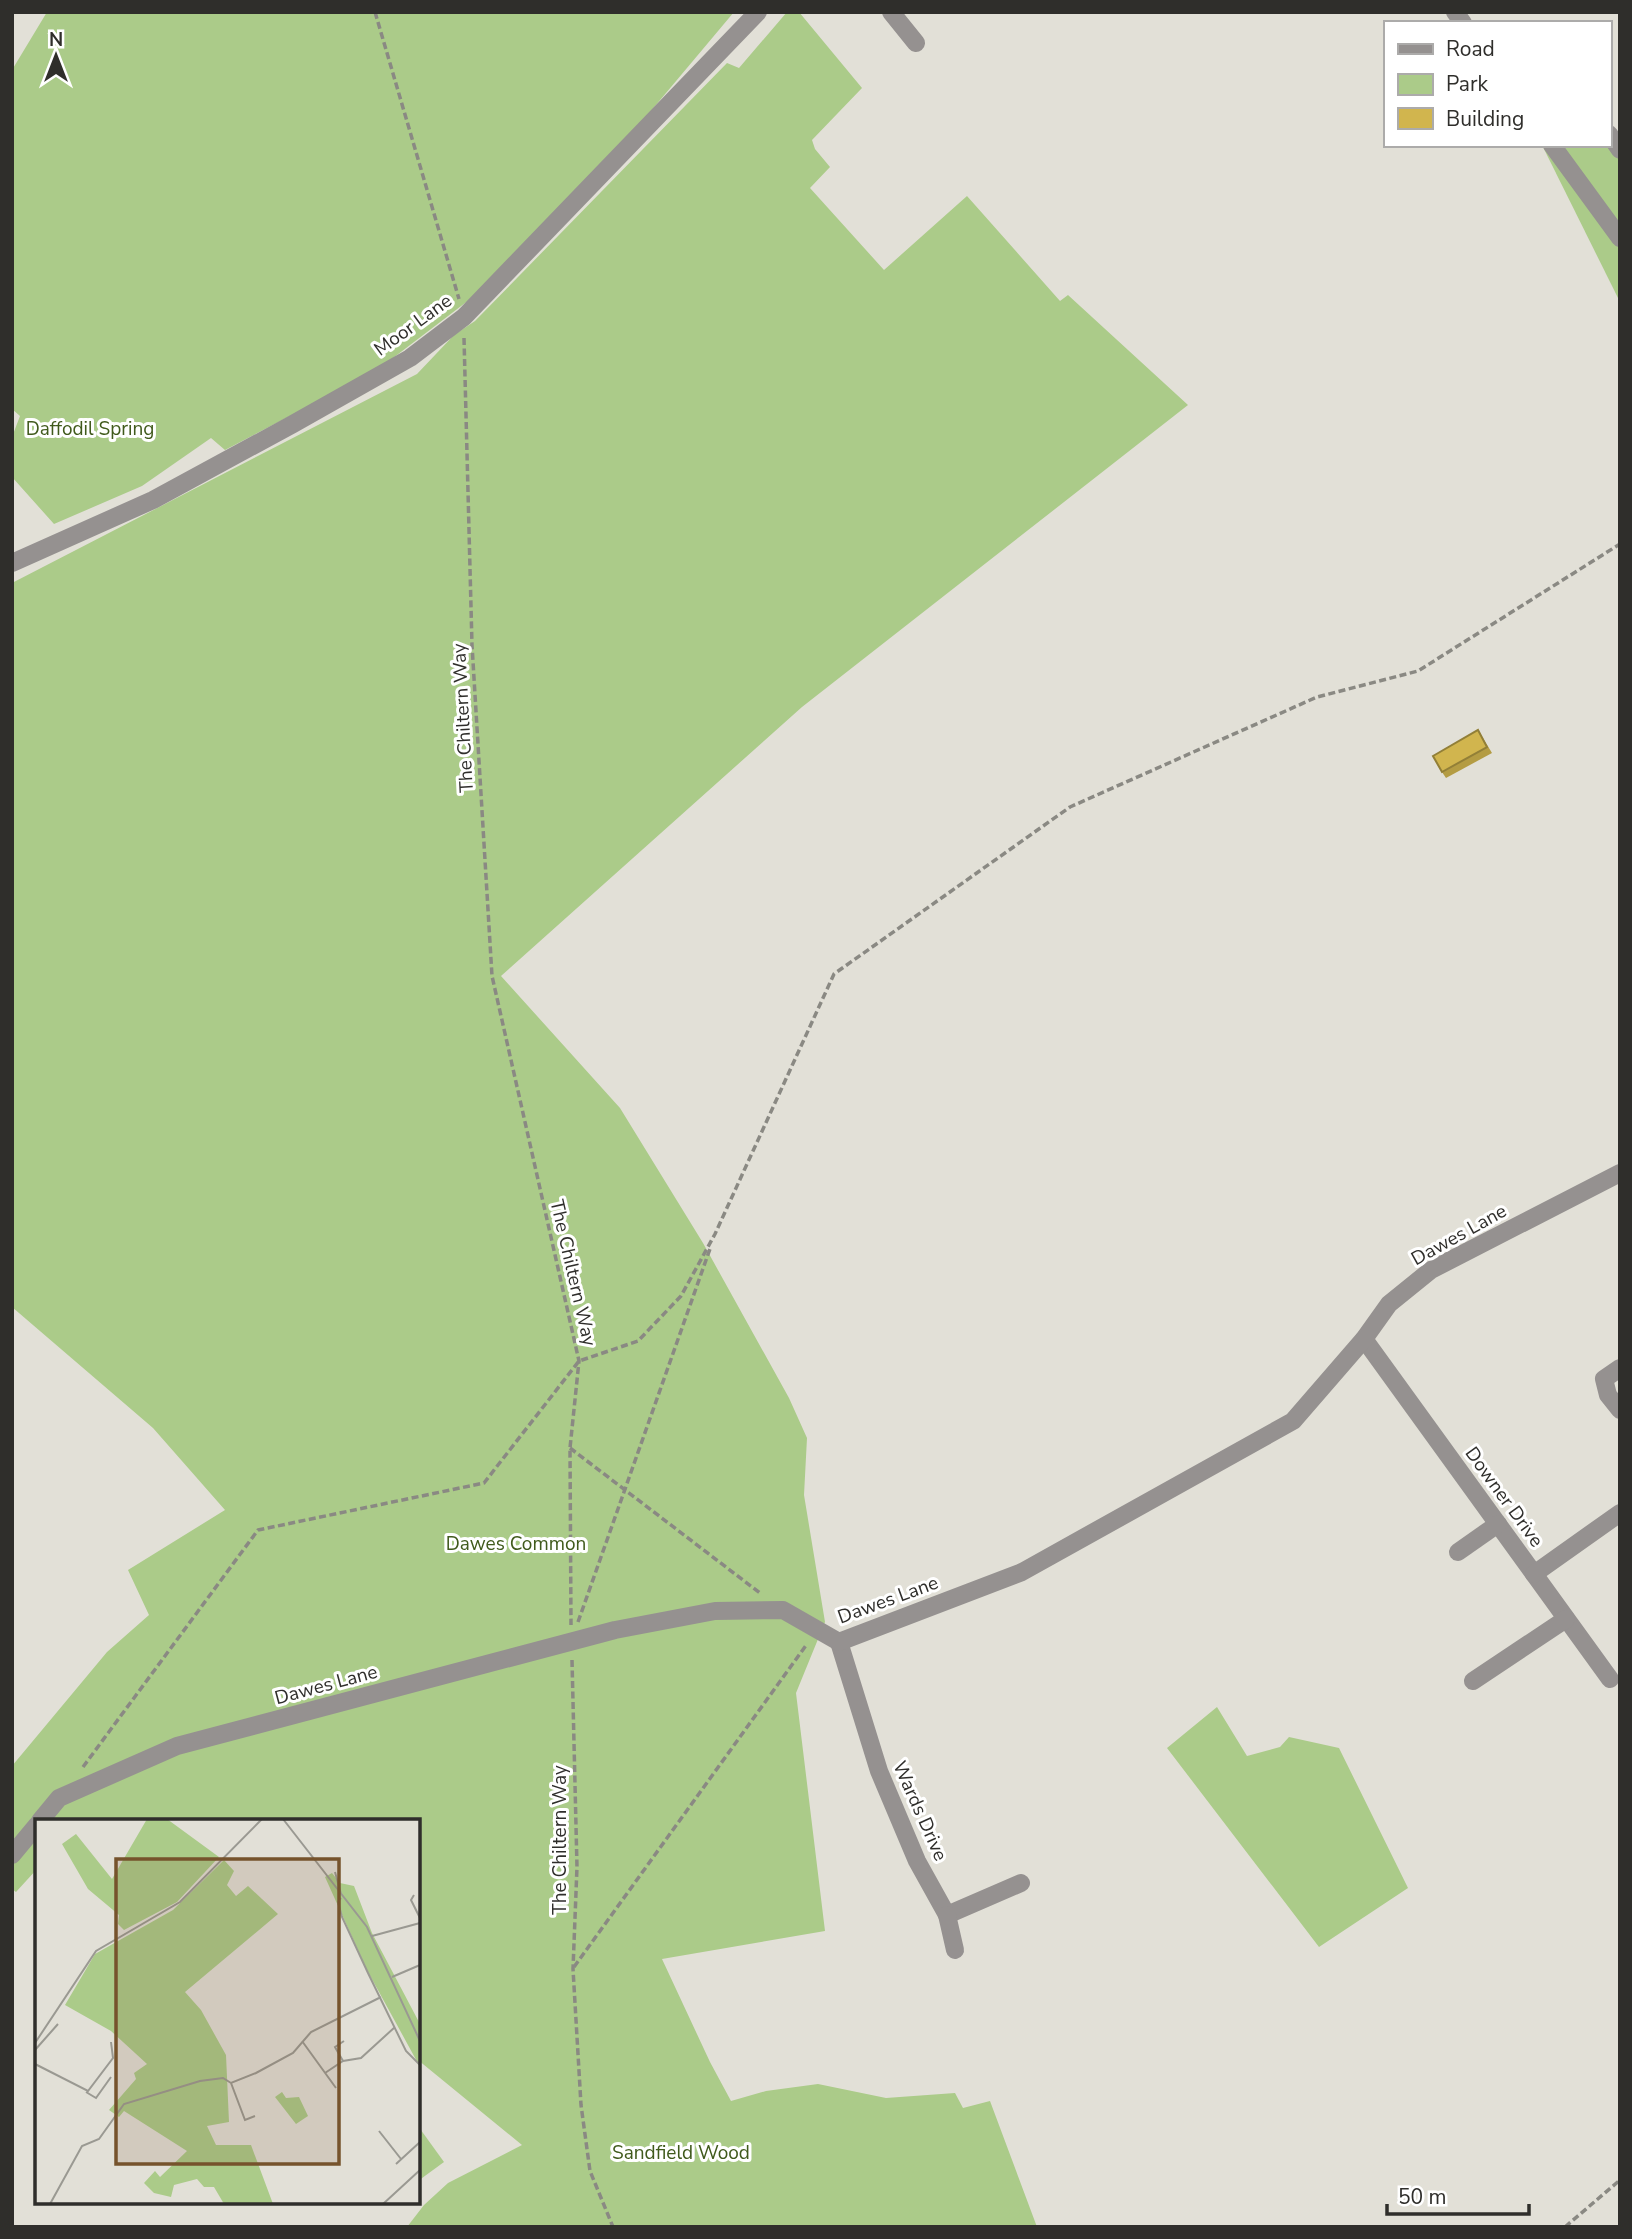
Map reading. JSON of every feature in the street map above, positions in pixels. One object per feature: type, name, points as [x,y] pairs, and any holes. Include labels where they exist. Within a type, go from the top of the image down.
[{"type":"street","name":"Moor Lane","points":[[12,563],[153,500],[410,358],[464,317],[758,12]]},
{"type":"street","points":[[891,12],[916,43]]},
{"type":"street","points":[[1553,147],[1620,238]]},
{"type":"street","name":"Dawes Lane","points":[[42,1819],[59,1798],[177,1746],[615,1630],[716,1611],[783,1610],[839,1642],[1022,1572],[1293,1421],[1364,1339],[1389,1304],[1431,1270],[1620,1173]]},
{"type":"street","name":"Downer Drive","points":[[1364,1339],[1610,1679]]},
{"type":"street","points":[[1620,1368],[1604,1379],[1608,1395],[1620,1410]]},
{"type":"street","points":[[1534,1574],[1620,1513]]},
{"type":"street","points":[[1458,1552],[1498,1524]]},
{"type":"street","points":[[1473,1681],[1566,1619]]},
{"type":"street","name":"Wards Drive","points":[[839,1642],[878,1771],[917,1861],[947,1915],[955,1950]]},
{"type":"street","points":[[12,1855],[35,1827]]},
{"type":"street","points":[[947,1915],[1021,1883]]},
{"type":"path","points":[[375,12],[462,311]]},
{"type":"path","name":"The Chiltern Way","points":[[464,328],[472,645],[492,976],[579,1361],[570,1448],[569,1530],[577,1867],[573,1969],[581,2105],[590,2171],[613,2227]]},
{"type":"path","points":[[571,1642],[716,1234],[834,974],[1070,807],[1317,696],[1418,671],[1620,544]]},
{"type":"path","points":[[59,1798],[258,1530],[484,1483],[579,1361],[638,1341],[681,1296],[716,1234]]},
{"type":"path","points":[[570,1448],[783,1610]]},
{"type":"path","points":[[573,1969],[817,1630]]},
{"type":"path","points":[[1565,2227],[1620,2180]]},
{"type":"green space","name":"Daffodil Spring","points":[[47,12],[734,12],[624,143],[469,300],[376,371],[225,450],[211,438],[142,486],[54,524],[12,477],[12,437],[20,416],[12,409],[12,70]]},
{"type":"green space","points":[[787,12],[799,12],[862,88],[812,140],[815,149],[830,167],[810,188],[884,270],[967,196],[1060,301],[1068,295],[1188,405],[802,707],[501,976],[620,1108],[703,1243],[789,1398],[807,1438],[804,1495],[825,1622],[796,1693],[825,1931],[662,1959],[731,2101],[766,2091],[818,2084],[886,2098],[955,2093],[963,2108],[990,2101],[1037,2227],[407,2227],[424,2205],[448,2183],[522,2145],[420,2062],[420,1819],[35,1819],[35,1871],[16,1892],[12,1889],[12,1766],[107,1652],[149,1615],[128,1570],[225,1510],[153,1428],[12,1307],[12,583],[417,374],[454,335],[475,321],[727,63],[739,68]]},
{"type":"green space","points":[[1611,146],[1620,149],[1620,302],[1543,147]]},
{"type":"green space","points":[[1217,1707],[1247,1756],[1280,1747],[1289,1737],[1339,1748],[1408,1888],[1319,1947],[1167,1748]]},
{"type":"green space","points":[[420,2129],[444,2162],[420,2180]]},
{"type":"building","points":[[1478,730],[1487,747],[1442,772],[1433,756]]},
{"type":"park label","name":"Dawes Common","points":[[516,1544]]},
{"type":"park label","name":"Sandfield Wood","points":[[681,2153]]}]
